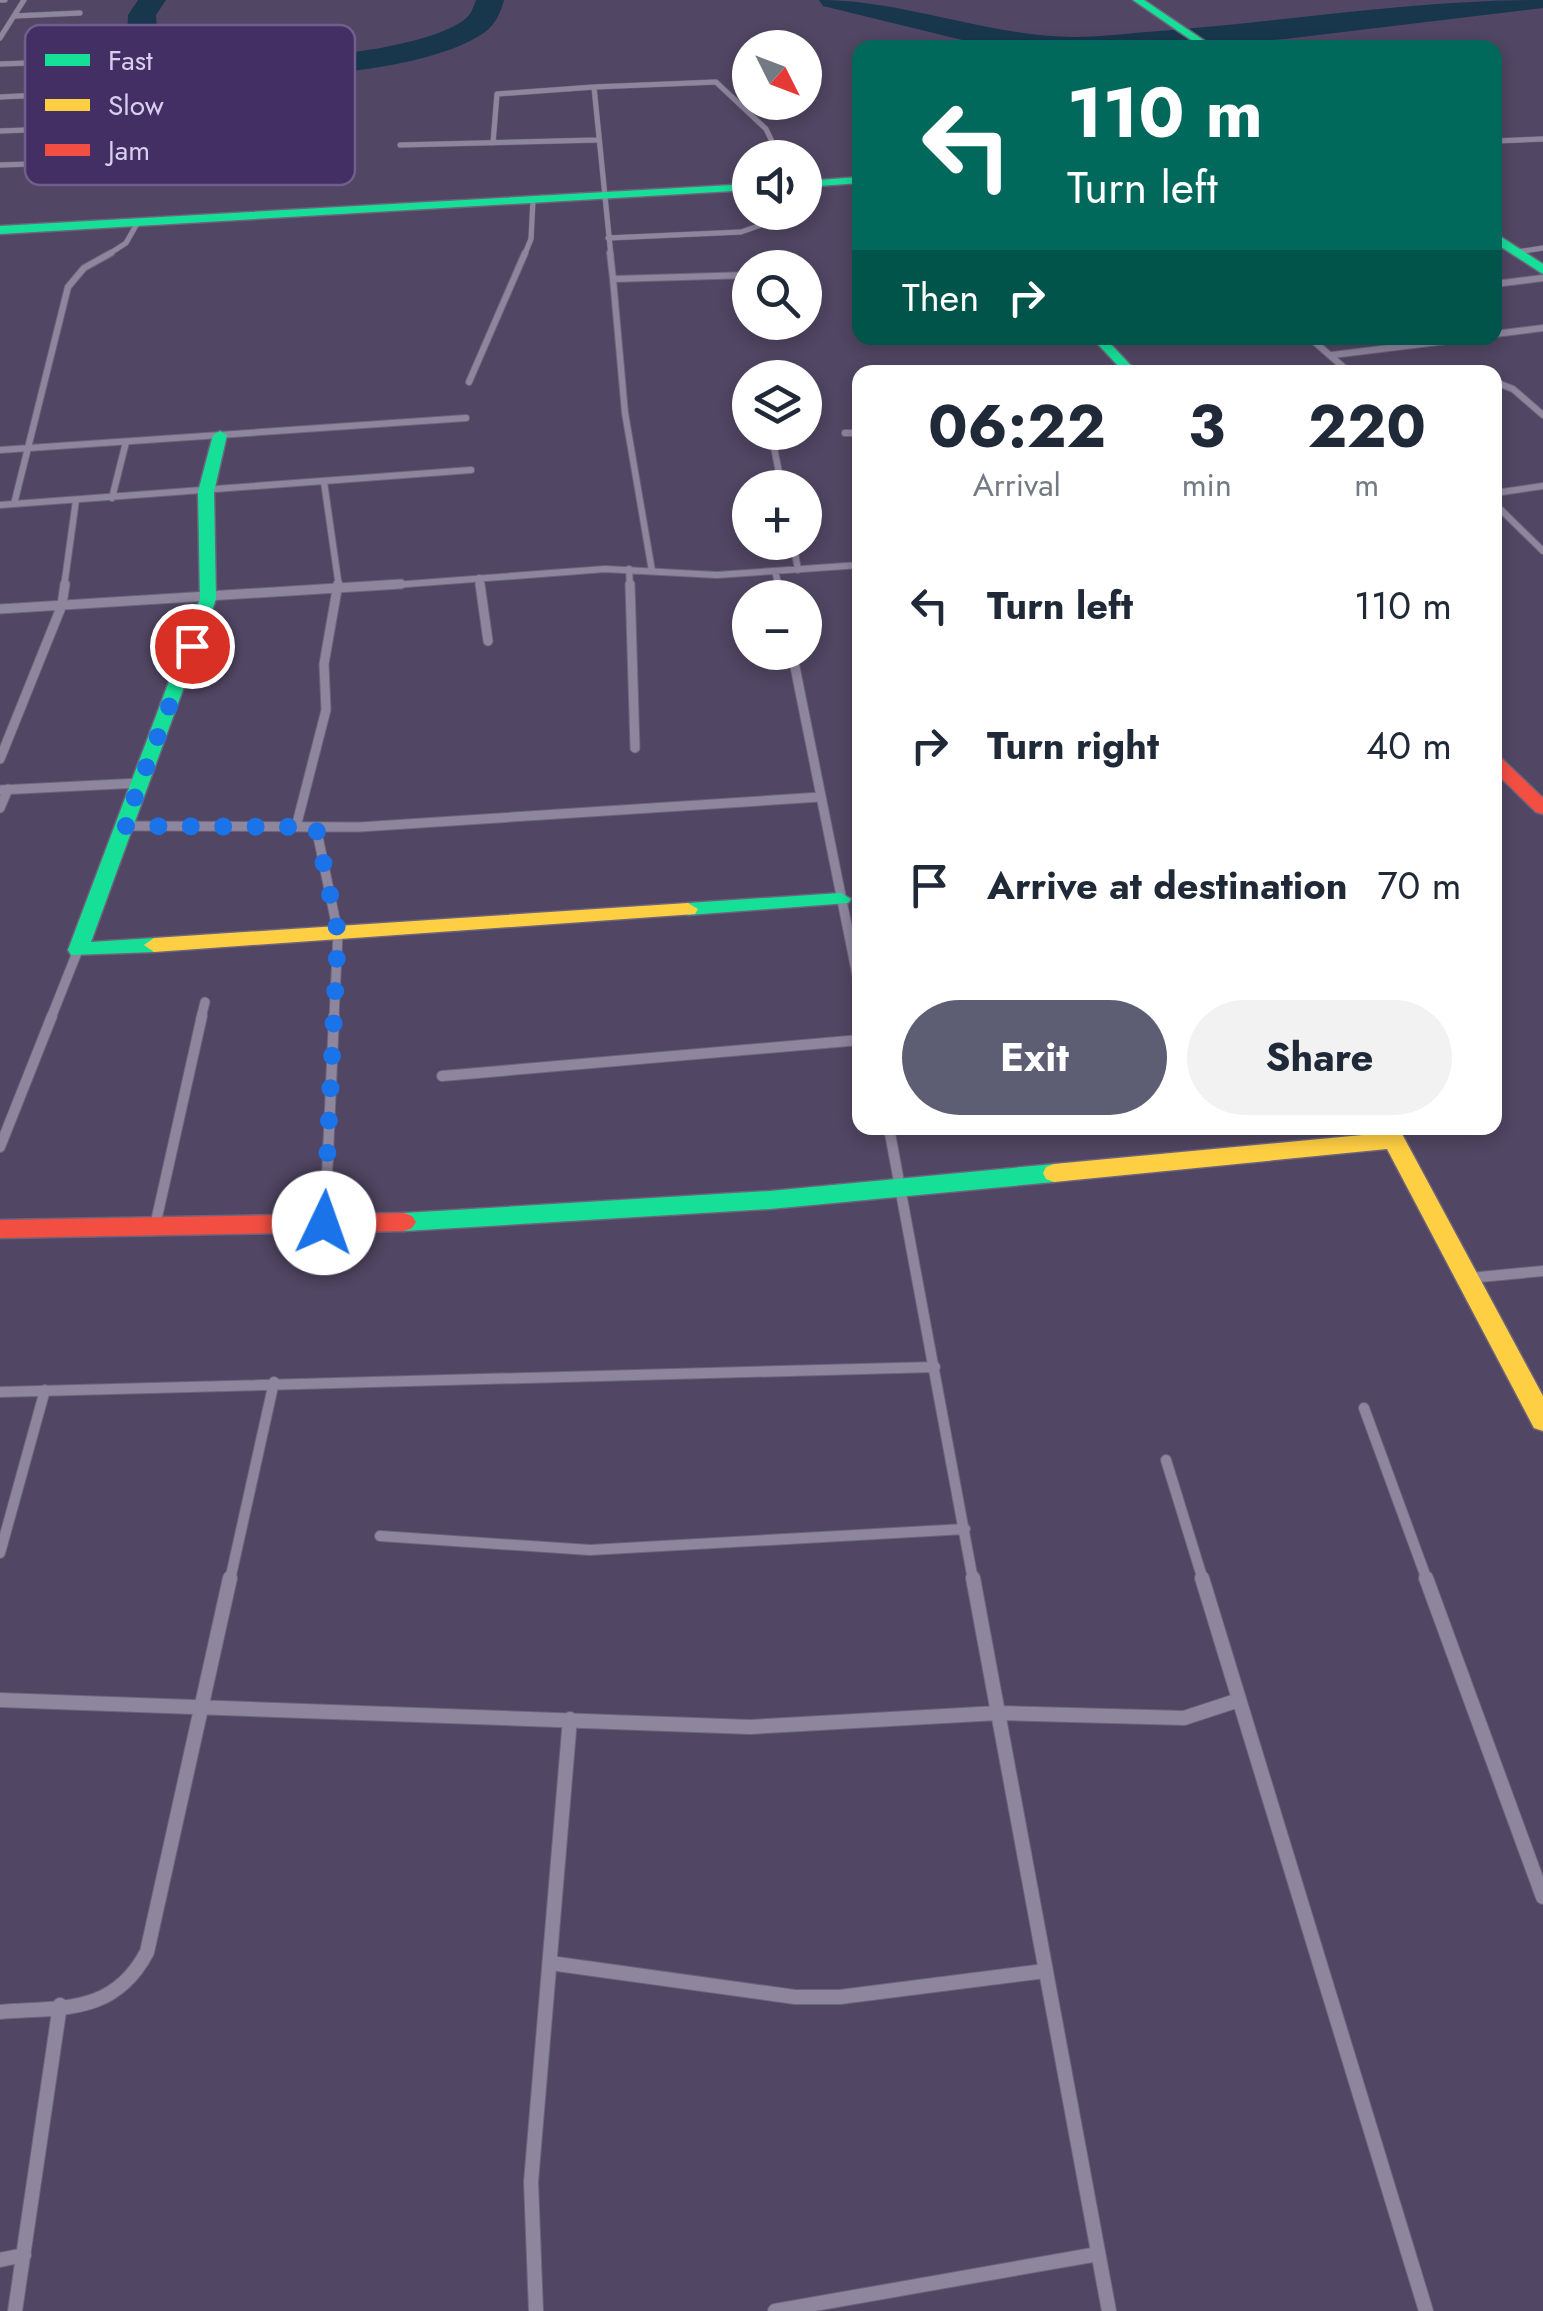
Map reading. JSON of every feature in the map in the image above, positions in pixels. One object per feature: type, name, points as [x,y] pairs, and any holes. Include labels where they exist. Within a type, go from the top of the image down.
[{"type":"street","points":[[0,38],[24,0]]},
{"type":"street","points":[[1138,0],[1198,40]]},
{"type":"street","points":[[14,16],[80,14]]},
{"type":"street","points":[[0,64],[25,63]]},
{"type":"street","points":[[494,143],[497,94],[716,82],[766,129],[771,140]]},
{"type":"street","points":[[594,87],[625,413],[652,571]]},
{"type":"street","points":[[0,96],[25,95]]},
{"type":"street","points":[[0,131],[25,130]]},
{"type":"street","points":[[1502,142],[1543,139]]},
{"type":"street","points":[[400,146],[597,140]]},
{"type":"street","points":[[0,165],[25,164]]},
{"type":"street","points":[[822,183],[852,181]]},
{"type":"street","points":[[0,230],[732,190]]},
{"type":"street","points":[[469,382],[531,239],[533,200]]},
{"type":"street","points":[[14,504],[69,286],[89,266],[128,244],[138,222]]},
{"type":"street","points":[[608,238],[746,230]]},
{"type":"street","points":[[1502,242],[1543,270]]},
{"type":"street","points":[[1517,252],[1543,248]]},
{"type":"street","points":[[613,279],[732,276]]},
{"type":"street","points":[[1502,283],[1543,278]]},
{"type":"street","points":[[1502,333],[1543,328]]},
{"type":"street","points":[[1105,345],[1124,365]]},
{"type":"street","points":[[1319,345],[1342,365]]},
{"type":"street","points":[[1332,355],[1414,345]]},
{"type":"street","points":[[1502,385],[1513,389],[1543,415]]},
{"type":"street","points":[[0,450],[466,418]]},
{"type":"street","points":[[845,433],[852,433]]},
{"type":"street","points":[[0,1147],[78,950],[208,599],[206,492],[220,435]]},
{"type":"street","points":[[112,498],[126,442]]},
{"type":"street","points":[[0,505],[471,470]]},
{"type":"street","points":[[296,827],[326,710],[324,664],[339,589],[324,482]]},
{"type":"street","points":[[1502,492],[1543,486]]},
{"type":"street","points":[[0,759],[62,606],[76,500]]},
{"type":"street","points":[[1502,511],[1543,551]]},
{"type":"street","points":[[796,560],[798,570]]},
{"type":"street","points":[[0,609],[629,570],[717,575],[852,566]]},
{"type":"street","points":[[629,570],[635,748]]},
{"type":"street","points":[[776,571],[777,580]]},
{"type":"street","points":[[479,578],[488,641]]},
{"type":"street","points":[[796,670],[852,954]]},
{"type":"street","points":[[1502,769],[1543,808]]},
{"type":"street","points":[[0,808],[4,789],[140,783]]},
{"type":"street","points":[[296,827],[394,825],[820,796]]},
{"type":"street","points":[[124,826],[316,827],[338,933],[324,1223]]},
{"type":"street","points":[[78,950],[840,899]]},
{"type":"street","points":[[155,1226],[204,1002]]},
{"type":"street","points":[[442,1076],[852,1041]]},
{"type":"street","points":[[891,1135],[1109,2311]]},
{"type":"street","points":[[0,1229],[433,1222],[770,1200],[1383,1135]]},
{"type":"street","points":[[1393,1135],[1543,1420]]},
{"type":"street","points":[[1468,1278],[1543,1271]]},
{"type":"street","points":[[0,1392],[935,1367]]},
{"type":"street","points":[[0,2012],[91,2002],[116,1993],[132,1979],[146,1952],[274,1382]]},
{"type":"street","points":[[0,1552],[45,1390]]},
{"type":"street","points":[[1364,1408],[1543,1897]]},
{"type":"street","points":[[1166,1460],[1426,2311]]},
{"type":"street","points":[[380,1536],[590,1550],[964,1529]]},
{"type":"street","points":[[0,1700],[202,1704],[750,1727],[998,1713],[1184,1718],[1239,1700]]},
{"type":"street","points":[[536,2311],[531,2182],[570,1719]]},
{"type":"street","points":[[550,1963],[795,1997],[840,1996],[1045,1970]]},
{"type":"street","points":[[15,2311],[60,2005]]},
{"type":"street","points":[[775,2311],[1098,2254]]},
{"type":"street","points":[[0,2260],[24,2255]]},
{"type":"waterway","points":[[142,25],[142,15],[152,0]]},
{"type":"waterway","points":[[355,60],[415,50],[450,39],[475,26],[490,0]]},
{"type":"waterway","points":[[833,0],[1003,40]]},
{"type":"waterway","points":[[1154,40],[1285,30],[1542,0]]},
{"type":"traffic: fast","points":[[1138,0],[1198,40]]},
{"type":"traffic: fast","points":[[822,183],[852,181]]},
{"type":"traffic: fast","points":[[0,230],[732,188]]},
{"type":"traffic: fast","points":[[1502,242],[1543,270]]},
{"type":"traffic: fast","points":[[1105,345],[1124,365]]},
{"type":"traffic: fast","points":[[154,945],[78,950],[208,599],[206,492],[220,435]]},
{"type":"traffic: fast","points":[[688,909],[841,899]]},
{"type":"traffic: fast","points":[[404,1222],[770,1200],[1054,1173]]},
{"type":"traffic: slow","points":[[154,945],[688,909]]},
{"type":"traffic: slow","points":[[1054,1173],[1394,1140],[1543,1420]]},
{"type":"traffic: jam","points":[[1502,769],[1543,808]]},
{"type":"traffic: jam","points":[[0,1229],[404,1222]]},
{"type":"route","points":[[192,646],[124,826],[316,827],[338,933],[324,1223]]}]
